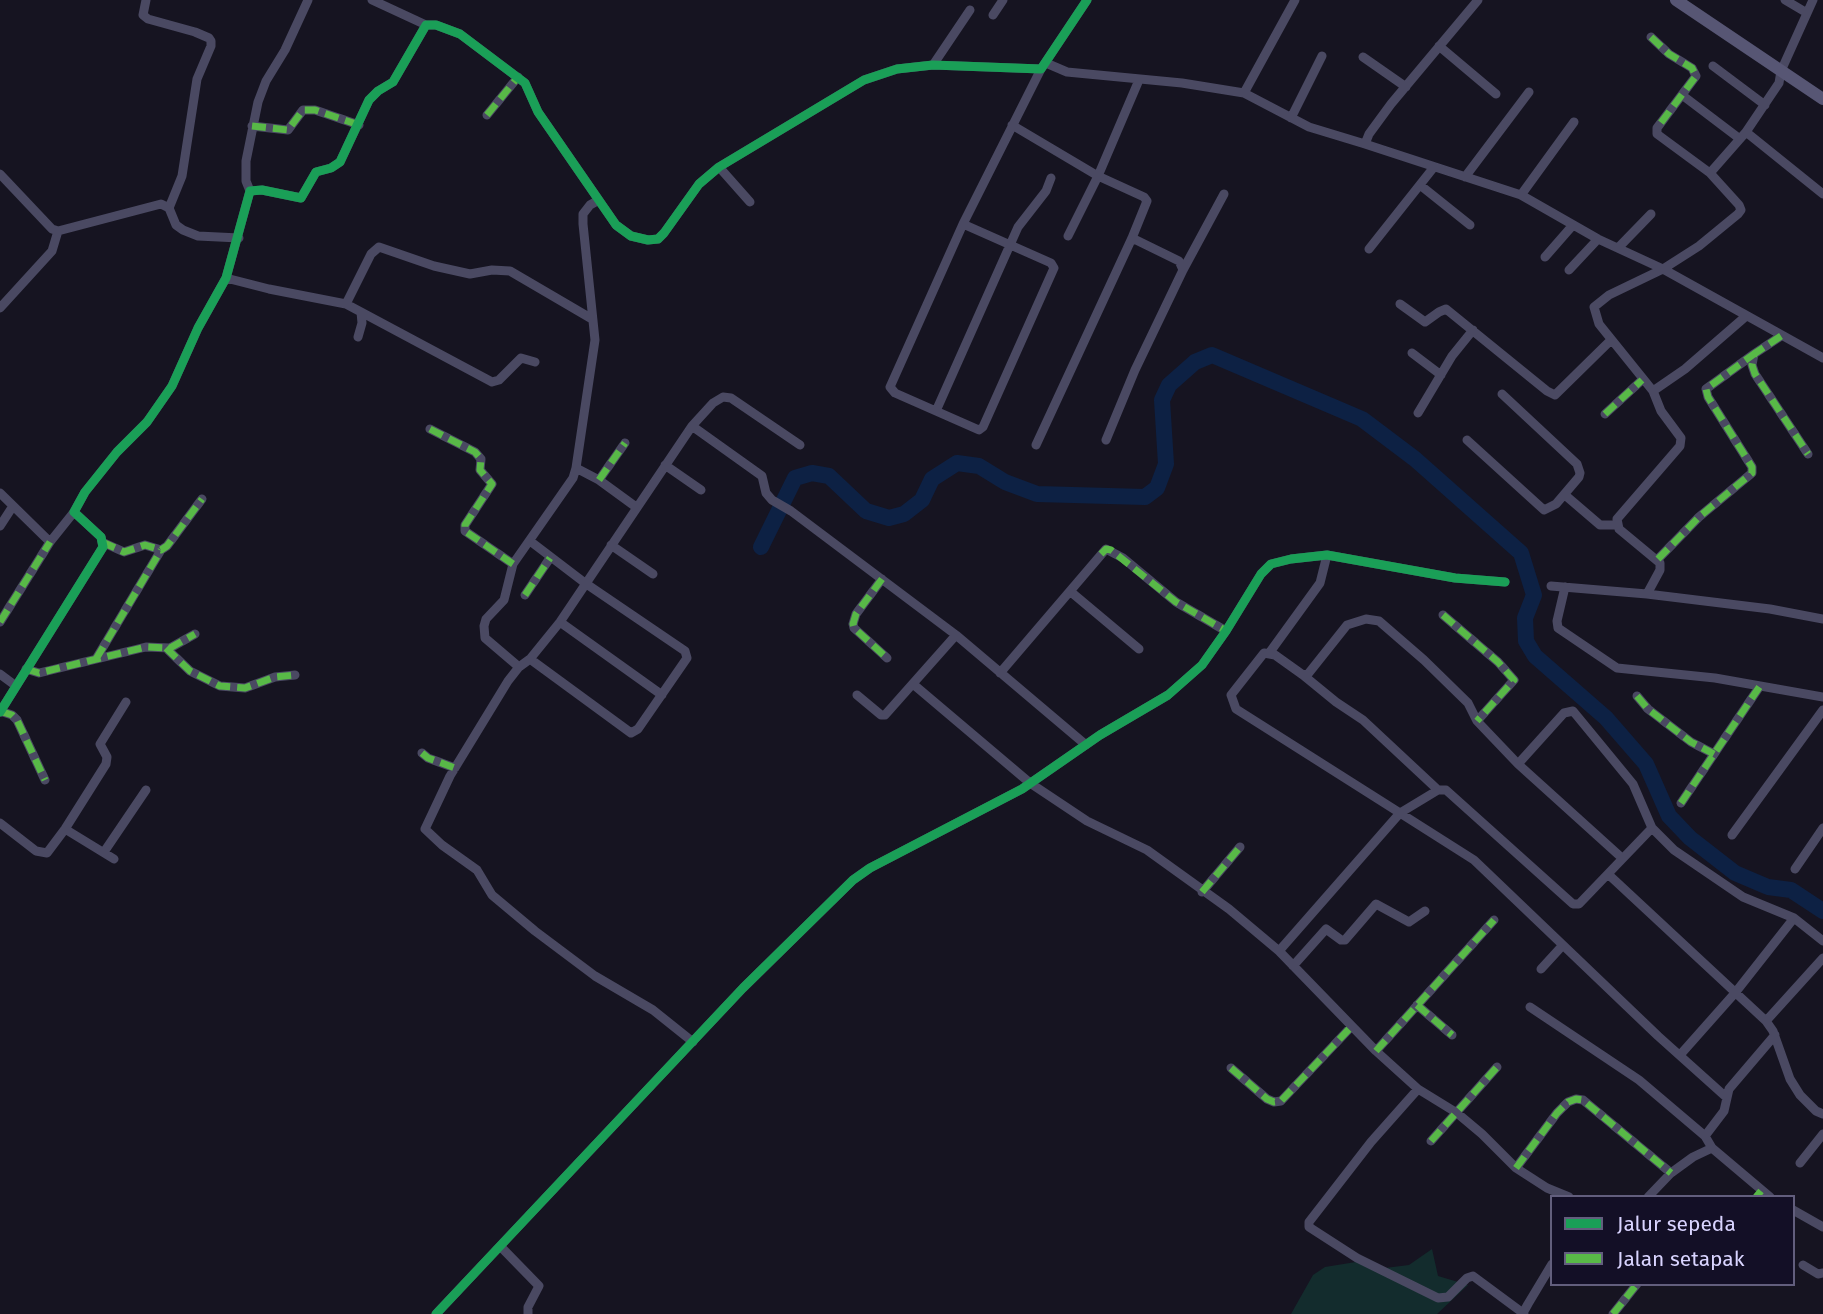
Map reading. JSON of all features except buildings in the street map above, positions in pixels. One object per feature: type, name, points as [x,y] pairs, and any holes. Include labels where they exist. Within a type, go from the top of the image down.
[{"type":"main road","points":[[1676,0],[1823,99]]},
{"type":"street","points":[[146,0],[143,15],[148,19],[195,32],[209,38],[212,46],[197,79],[182,176],[169,208]]},
{"type":"street","points":[[0,622],[85,492],[117,452],[147,422],[172,386],[198,328],[226,278],[250,191],[246,181],[246,161],[252,126],[266,81],[285,50],[308,0]]},
{"type":"street","points":[[372,0],[426,25],[436,25],[460,34],[518,77],[527,86],[538,112],[597,201],[616,225],[631,236],[658,239],[699,184],[719,167],[864,80],[897,69],[933,65],[1043,66],[1067,72],[1182,83],[1244,93],[1309,127],[1521,195],[1823,359]]},
{"type":"street","points":[[993,15],[1003,0]]},
{"type":"street","points":[[962,224],[1051,263],[1054,268],[981,429],[973,429],[895,393],[890,387],[962,224],[1012,125],[1043,66],[1087,0]]},
{"type":"street","points":[[1244,93],[1296,0]]},
{"type":"street","points":[[1366,144],[1369,134],[1478,0]]},
{"type":"street","points":[[1786,0],[1807,13]]},
{"type":"street","points":[[1710,173],[1743,136],[1779,83],[1781,71],[1813,0]]},
{"type":"street","points":[[933,65],[970,10]]},
{"type":"street","points":[[250,191],[262,190],[301,198],[316,172],[340,162],[369,100],[393,82],[426,25]]},
{"type":"street","points":[[1616,525],[1620,515],[1681,442],[1681,438],[1661,411],[1653,391],[1611,341],[1593,311],[1596,304],[1609,295],[1663,270],[1699,246],[1741,210],[1710,173],[1656,131],[1694,80],[1695,71],[1651,37]]},
{"type":"street","points":[[1439,47],[1496,94]]},
{"type":"street","points":[[1291,118],[1322,56]]},
{"type":"street","points":[[1363,57],[1406,87]]},
{"type":"street","points":[[1713,66],[1765,105]]},
{"type":"street","points":[[487,115],[518,77]]},
{"type":"street","points":[[1068,236],[1098,176],[1139,79]]},
{"type":"street","points":[[1465,177],[1529,92]]},
{"type":"street","points":[[1682,96],[1823,194]]},
{"type":"street","points":[[252,126],[288,130],[303,110],[315,110],[359,125]]},
{"type":"street","points":[[1521,195],[1574,122]]},
{"type":"street","points":[[1012,125],[1098,176],[1146,199],[1132,238],[1036,445]]},
{"type":"street","points":[[719,167],[750,202]]},
{"type":"street","points":[[1369,249],[1434,167]]},
{"type":"street","points":[[0,174],[52,229],[58,231],[161,204],[169,208],[176,225],[183,230],[198,236],[239,238]]},
{"type":"street","points":[[936,411],[1018,227],[1046,191],[1051,178]]},
{"type":"street","points":[[1420,185],[1470,225]]},
{"type":"street","points":[[1106,440],[1182,270],[1224,194]]},
{"type":"street","points":[[519,667],[485,638],[483,633],[486,620],[505,600],[513,565],[573,478],[576,468],[595,340],[583,214],[597,201]]},
{"type":"street","points":[[1618,248],[1651,214]]},
{"type":"street","points":[[1545,257],[1573,225]]},
{"type":"street","points":[[0,308],[52,251],[58,231]]},
{"type":"street","points":[[1132,238],[1180,261],[1182,270]]},
{"type":"street","points":[[1569,270],[1598,239]]},
{"type":"street","points":[[346,304],[371,254],[379,247],[434,266],[470,274],[492,270],[510,271],[592,319]]},
{"type":"street","points":[[226,278],[346,304],[492,382],[499,380],[521,358],[536,362]]},
{"type":"street","points":[[1401,304],[1425,323],[1446,309],[1546,391],[1555,395],[1611,341]]},
{"type":"street","points":[[358,337],[362,323],[361,312]]},
{"type":"street","points":[[1653,391],[1685,369],[1745,317]]},
{"type":"street","points":[[1418,413],[1473,330]]},
{"type":"street","points":[[1658,559],[1699,517],[1752,473],[1752,467],[1708,397],[1707,385],[1782,336]]},
{"type":"street","points":[[1412,353],[1441,375]]},
{"type":"street","points":[[1754,354],[1752,362],[1755,374],[1808,454]]},
{"type":"street","points":[[1605,414],[1642,380]]},
{"type":"street","points":[[1467,440],[1539,508],[1549,509],[1565,495],[1578,477],[1580,468],[1502,394]]},
{"type":"street","points":[[693,1042],[653,1010],[595,976],[535,931],[492,895],[477,870],[426,831],[427,821],[508,681],[560,622],[692,426],[713,403],[723,397],[731,398],[800,445]]},
{"type":"street","points":[[692,426],[762,476],[766,493],[772,500],[956,635],[1086,745]]},
{"type":"street","points":[[429,429],[475,452],[481,459],[480,470],[492,484],[465,525],[465,531],[513,565]]},
{"type":"street","points":[[599,480],[625,443]]},
{"type":"street","points":[[665,465],[701,490]]},
{"type":"street","points":[[576,468],[599,480],[636,507]]},
{"type":"street","points":[[0,492],[50,542]]},
{"type":"street","points":[[1565,495],[1600,525],[1616,525],[1658,559],[1661,567],[1647,594]]},
{"type":"street","points":[[96,659],[161,550],[167,546],[202,499]]},
{"type":"street","points":[[0,526],[13,506]]},
{"type":"street","points":[[46,780],[17,720],[1,710],[103,547],[101,537],[74,512]]},
{"type":"street","points":[[530,541],[550,558],[687,654],[683,666],[638,729],[631,733],[530,659]]},
{"type":"street","points":[[103,542],[124,552],[145,545],[161,550]]},
{"type":"street","points":[[611,545],[653,574]]},
{"type":"street","points":[[1000,673],[1106,550],[1111,550],[1176,601],[1226,631]]},
{"type":"street","points":[[436,1314],[764,966],[853,880],[870,868],[1030,783],[1168,695],[1202,665],[1267,567],[1276,561],[1327,555],[1455,578],[1505,582]]},
{"type":"street","points":[[1327,555],[1320,583],[1270,652],[1261,656],[1231,695],[1234,706],[1474,860],[1726,1097]]},
{"type":"street","points":[[525,595],[550,558]]},
{"type":"street","points":[[881,579],[856,614],[853,624],[854,628],[887,658]]},
{"type":"street","points":[[1551,586],[1647,594],[1770,609],[1823,619]]},
{"type":"street","points":[[1565,587],[1557,621],[1558,628],[1618,668],[1715,678],[1823,697]]},
{"type":"street","points":[[1071,592],[1139,649]]},
{"type":"street","points":[[1443,615],[1498,662],[1514,680],[1477,721]]},
{"type":"street","points":[[1303,675],[1313,670],[1347,625],[1366,619],[1379,621],[1468,703],[1477,721],[1518,764],[1622,858]]},
{"type":"street","points":[[560,622],[662,695]]},
{"type":"street","points":[[26,669],[39,673],[146,647],[166,648],[175,646],[195,634]]},
{"type":"street","points":[[857,695],[884,715],[956,635]]},
{"type":"street","points":[[166,648],[190,671],[220,686],[245,688],[275,677],[295,675]]},
{"type":"street","points":[[1270,652],[1363,720],[1438,790]]},
{"type":"street","points":[[0,674],[16,686]]},
{"type":"street","points":[[914,684],[1030,783],[1087,821],[1147,850],[1229,909],[1279,951],[1351,1027],[1418,1089],[1457,1113],[1482,1133],[1516,1167],[1547,1188],[1564,1195]]},
{"type":"street","points":[[1681,803],[1760,686]]},
{"type":"street","points":[[1637,696],[1648,709],[1691,742],[1714,754]]},
{"type":"street","points":[[0,823],[43,853],[47,853],[106,764],[107,757],[100,744],[126,702]]},
{"type":"street","points":[[1732,835],[1823,710]]},
{"type":"street","points":[[1518,764],[1564,713],[1573,711],[1633,784],[1652,828],[1688,861],[1743,898],[1794,918],[1823,941]]},
{"type":"street","points":[[422,752],[453,772]]},
{"type":"street","points":[[1279,951],[1400,813],[1443,788],[1573,904],[1579,904],[1609,876],[1622,858],[1652,828]]},
{"type":"street","points":[[104,852],[146,790]]},
{"type":"street","points":[[1795,869],[1823,828]]},
{"type":"street","points":[[65,829],[114,859]]},
{"type":"street","points":[[1202,892],[1240,847]]},
{"type":"street","points":[[1609,876],[1766,1021],[1790,1079],[1800,1095],[1816,1111],[1823,1114]]},
{"type":"street","points":[[1293,966],[1326,929],[1345,940],[1376,904],[1409,922],[1425,912]]},
{"type":"street","points":[[1680,1055],[1794,918]]},
{"type":"street","points":[[1376,1051],[1494,920]]},
{"type":"street","points":[[1541,969],[1563,945]]},
{"type":"street","points":[[1766,1021],[1823,958]]},
{"type":"street","points":[[1417,1005],[1452,1035]]},
{"type":"street","points":[[1530,1007],[1639,1080],[1705,1136],[1712,1148],[1758,1194]]},
{"type":"street","points":[[1231,1068],[1267,1099],[1281,1101],[1351,1027]]},
{"type":"street","points":[[1705,1136],[1724,1111],[1728,1089],[1774,1035]]},
{"type":"street","points":[[1431,1140],[1497,1067]]},
{"type":"street","points":[[1418,1089],[1371,1142],[1309,1222],[1309,1227],[1362,1261],[1438,1298],[1448,1297],[1467,1278],[1473,1276],[1524,1313],[1550,1268]]},
{"type":"street","points":[[1516,1167],[1557,1113],[1567,1102],[1576,1099],[1583,1101],[1671,1174]]},
{"type":"street","points":[[1800,1163],[1823,1134]]},
{"type":"street","points":[[1649,1195],[1693,1157],[1712,1148]]},
{"type":"street","points":[[1795,1211],[1823,1227]]},
{"type":"street","points":[[501,1247],[539,1286],[528,1307],[528,1314]]},
{"type":"street","points":[[1803,1265],[1823,1273]]},
{"type":"street","points":[[1613,1314],[1635,1286]]},
{"type":"green space","points":[[1432,1249],[1438,1276],[1468,1285],[1437,1314],[1291,1314],[1313,1275],[1325,1267],[1362,1261],[1385,1268],[1409,1265]]},
{"type":"waterway","points":[[761,547],[795,478],[812,473],[829,476],[866,511],[889,518],[904,514],[922,500],[932,479],[957,463],[979,466],[1005,482],[1037,494],[1145,497],[1157,488],[1166,464],[1162,400],[1169,385],[1195,362],[1212,355],[1362,419],[1415,459],[1521,553],[1534,595],[1525,618],[1526,641],[1535,656],[1606,718],[1646,764],[1669,816],[1690,838],[1735,873],[1768,887],[1791,890],[1823,911]]},
{"type":"marked path","points":[[1651,37],[1669,54],[1692,68],[1696,76],[1657,128]]},
{"type":"marked path","points":[[487,115],[518,77]]},
{"type":"marked path","points":[[252,126],[288,130],[303,110],[315,110],[359,125]]},
{"type":"marked path","points":[[1781,336],[1754,354],[1752,365],[1755,374],[1808,454]]},
{"type":"marked path","points":[[1658,559],[1699,517],[1752,473],[1752,467],[1708,397],[1706,389],[1754,354]]},
{"type":"marked path","points":[[1605,414],[1642,380]]},
{"type":"marked path","points":[[430,429],[475,452],[481,459],[480,470],[492,484],[465,525],[465,531],[513,564]]},
{"type":"marked path","points":[[599,480],[625,443]]},
{"type":"marked path","points":[[102,542],[124,552],[145,545],[161,550],[167,546],[202,499]]},
{"type":"marked path","points":[[0,622],[50,542]]},
{"type":"marked path","points":[[1101,554],[1106,549],[1111,550],[1176,602],[1226,631]]},
{"type":"marked path","points":[[96,659],[161,550]]},
{"type":"marked path","points":[[525,595],[550,558]]},
{"type":"marked path","points":[[882,579],[856,614],[853,624],[854,628],[887,658]]},
{"type":"marked path","points":[[1443,615],[1498,662],[1514,680],[1477,721]]},
{"type":"marked path","points":[[26,669],[39,673],[146,647],[170,648],[195,634]]},
{"type":"marked path","points":[[166,648],[190,671],[220,686],[245,688],[275,677],[295,675]]},
{"type":"marked path","points":[[1681,803],[1760,686]]},
{"type":"marked path","points":[[1637,696],[1648,709],[1691,742],[1714,754]]},
{"type":"marked path","points":[[0,711],[17,720],[45,780]]},
{"type":"marked path","points":[[422,753],[455,768]]},
{"type":"marked path","points":[[1202,892],[1240,847]]},
{"type":"marked path","points":[[1376,1051],[1494,920]]},
{"type":"marked path","points":[[1417,1005],[1452,1035]]},
{"type":"marked path","points":[[1231,1068],[1267,1099],[1281,1101],[1351,1027]]},
{"type":"marked path","points":[[1431,1141],[1497,1067]]},
{"type":"marked path","points":[[1516,1168],[1557,1113],[1568,1102],[1576,1099],[1583,1100],[1671,1173]]},
{"type":"marked path","points":[[1758,1195],[1761,1191]]},
{"type":"marked path","points":[[1613,1314],[1635,1286]]},
{"type":"cycle path","points":[[0,712],[103,547],[101,537],[74,512],[85,492],[117,452],[147,422],[172,386],[198,328],[226,278],[250,191],[262,190],[301,198],[316,172],[340,162],[369,100],[393,82],[426,25],[436,25],[460,34],[525,83],[538,112],[616,225],[631,236],[648,240],[658,239],[664,233],[699,184],[719,167],[864,80],[897,69],[933,65],[1041,69],[1087,0]]},
{"type":"cycle path","points":[[436,1314],[743,988],[853,880],[870,868],[1022,789],[1100,735],[1168,695],[1202,665],[1261,574],[1271,564],[1327,555],[1455,578],[1505,582]]}]
